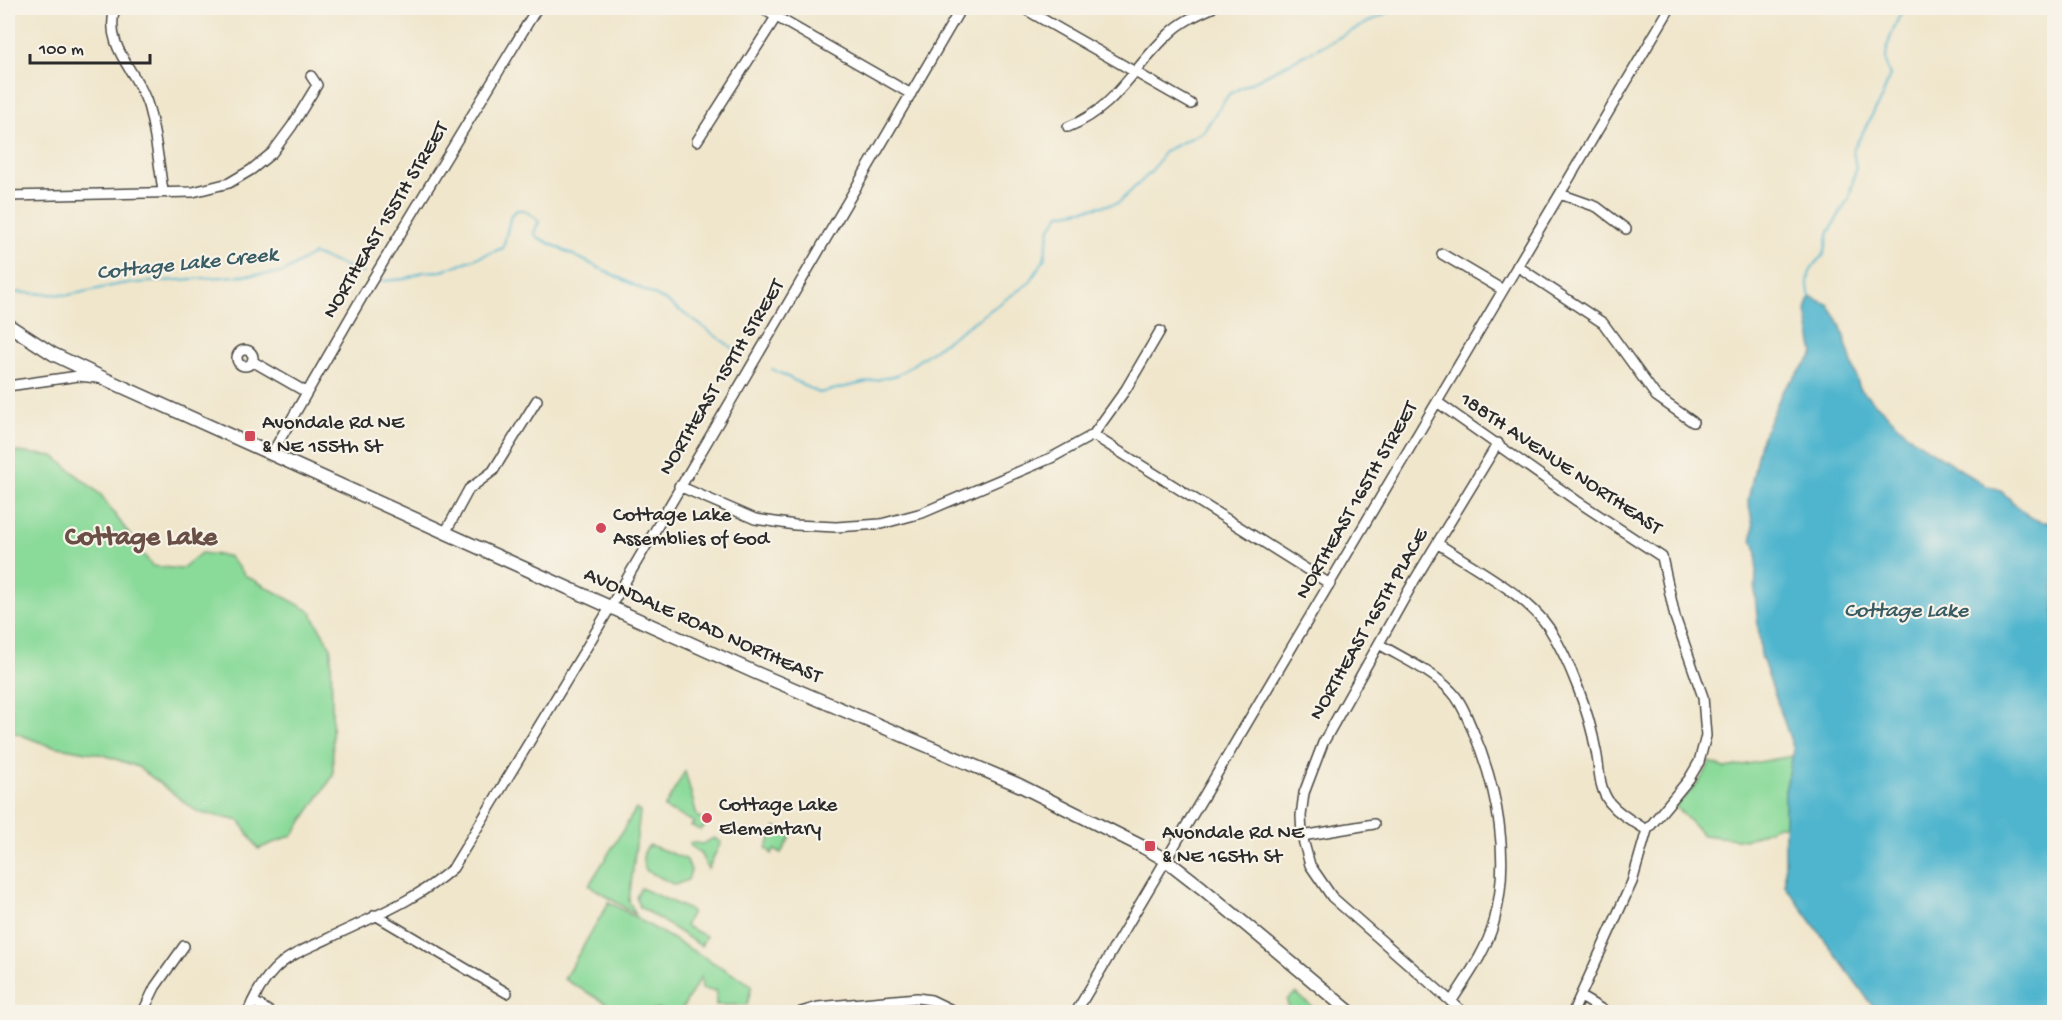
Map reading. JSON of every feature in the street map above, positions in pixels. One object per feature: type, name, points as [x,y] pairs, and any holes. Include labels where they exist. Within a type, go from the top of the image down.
[{"type":"main road","name":"AVONDALE ROAD NORTHEAST","points":[[8,325],[52,354],[102,378],[608,608],[1019,785],[1166,860],[1350,1012]]},
{"type":"street","points":[[115,8],[112,29],[115,42],[149,109],[163,191]]},
{"type":"street","name":"NORTHEAST 155TH STREET","points":[[271,455],[306,392],[537,8]]},
{"type":"street","points":[[761,8],[911,94]]},
{"type":"street","name":"NORTHEAST 159TH STREET","points":[[253,1001],[275,968],[298,951],[431,888],[453,868],[961,8]]},
{"type":"street","points":[[1023,8],[1191,104]]},
{"type":"street","points":[[1068,127],[1089,118],[1108,103],[1170,33],[1184,21],[1212,8]]},
{"type":"street","name":"NORTHEAST 165TH STREET","points":[[1076,1012],[1670,8]]},
{"type":"street","points":[[697,141],[776,17]]},
{"type":"street","points":[[8,196],[211,189],[229,183],[251,170],[272,153],[317,85],[311,76]]},
{"type":"street","points":[[1560,194],[1597,207],[1626,229]]},
{"type":"street","points":[[1442,254],[1503,290]]},
{"type":"street","points":[[1517,266],[1603,323],[1656,396],[1693,422]]},
{"type":"street","points":[[679,486],[755,519],[795,525],[836,527],[881,524],[922,513],[1051,458],[1093,435],[1126,389],[1160,331]]},
{"type":"street","points":[[252,361],[306,392]]},
{"type":"street","points":[[8,386],[78,376],[102,378]]},
{"type":"street","points":[[445,533],[469,489],[493,471],[537,400]]},
{"type":"street","name":"188TH AVENUE NORTHEAST","points":[[1437,402],[1577,501],[1662,557],[1675,617],[1703,697],[1706,736],[1699,762],[1689,779],[1647,830]]},
{"type":"street","points":[[1093,435],[1330,584]]},
{"type":"street","name":"NORTHEAST 165TH PLACE","points":[[1463,1012],[1332,897],[1310,865],[1302,836],[1304,793],[1323,743],[1437,543],[1498,443]]},
{"type":"street","points":[[1437,543],[1518,597],[1548,627],[1566,657],[1596,750],[1600,785],[1610,803],[1623,815],[1647,830],[1632,882],[1574,1012]]},
{"type":"street","points":[[1379,644],[1452,691],[1464,709],[1479,745],[1492,788],[1500,828],[1502,871],[1500,900],[1484,949],[1451,1002]]},
{"type":"street","points":[[1302,836],[1374,824]]},
{"type":"street","points":[[375,915],[507,993]]},
{"type":"street","points":[[143,1012],[155,987],[184,946]]},
{"type":"street","points":[[1581,997],[1606,1012]]},
{"type":"street","points":[[801,1012],[818,1006],[917,998],[931,1000],[956,1012]]},
{"type":"street","points":[[248,1012],[253,1001],[270,1012]]},
{"type":"green space","points":[[8,451],[54,456],[101,495],[152,566],[181,569],[201,553],[228,556],[246,576],[310,611],[331,648],[333,776],[293,835],[258,849],[240,821],[198,812],[138,767],[104,755],[47,745],[8,730]]},
{"type":"green space","points":[[1793,756],[1785,791],[1785,826],[1778,826],[1745,840],[1703,835],[1675,806],[1700,781],[1710,762],[1725,768]]},
{"type":"green space","points":[[685,771],[697,816],[705,821],[704,827],[700,830],[691,826],[694,822],[664,808]]},
{"type":"green space","points":[[636,809],[640,812],[629,901],[636,915],[589,885]]},
{"type":"green space","points":[[776,827],[792,835],[781,853],[774,850],[772,854],[766,848]]},
{"type":"green space","points":[[714,838],[721,842],[708,869],[700,853],[690,845],[691,842],[702,844]]},
{"type":"green space","points":[[650,845],[686,859],[691,870],[688,880],[675,885],[647,871],[643,857]]},
{"type":"green space","points":[[641,888],[692,911],[685,926],[706,936],[701,946],[640,907],[636,897]]},
{"type":"green space","points":[[609,902],[752,985],[747,1005],[716,1005],[716,991],[702,989],[701,977],[680,1012],[665,1012],[659,1009],[644,1012],[621,1012],[564,979]]},
{"type":"green space","points":[[1296,993],[1318,1012],[1289,1012],[1287,1000]]},
{"type":"water","name":"Cottage Lake","points":[[1810,297],[1828,304],[1840,324],[1860,389],[1913,439],[1986,486],[2002,492],[2032,518],[2042,522],[2054,522],[2054,1012],[1877,1012],[1785,885],[1785,791],[1794,750],[1761,655],[1755,595],[1757,553],[1752,539],[1753,525],[1748,501],[1759,446],[1782,392],[1814,354],[1806,311]]},
{"type":"waterway","name":"Cottage Lake Creek","points":[[772,369],[819,393],[898,375],[1029,283],[1044,260],[1050,228],[1060,214],[1118,203],[1151,172],[1165,151],[1203,132],[1229,94],[1396,8]]},
{"type":"waterway","name":"Cottage Lake Creek","points":[[1810,297],[1808,284],[1810,273],[1824,255],[1829,232],[1849,198],[1856,169],[1853,150],[1882,97],[1890,75],[1887,67],[1887,50],[1903,8]]},
{"type":"waterway","name":"Cottage Lake Creek","points":[[382,281],[405,279],[423,272],[442,271],[503,248],[511,215],[517,210],[524,210],[539,221],[534,233],[537,237],[668,302],[741,354]]},
{"type":"waterway","name":"Cottage Lake Creek","points":[[8,292],[69,295],[121,284],[282,273],[313,254],[364,273]]},
{"type":"place","name":"Avondale Rd NE & NE 155th St","points":[[250,436]]},
{"type":"place","name":"Cottage Lake Assemblies of God","points":[[601,528]]},
{"type":"place","name":"Cottage Lake Elementary","points":[[707,818]]},
{"type":"place","name":"Avondale Rd NE & NE 165th St","points":[[1150,846]]},
{"type":"district","name":"Cottage Lake","points":[[141,539]]}]
